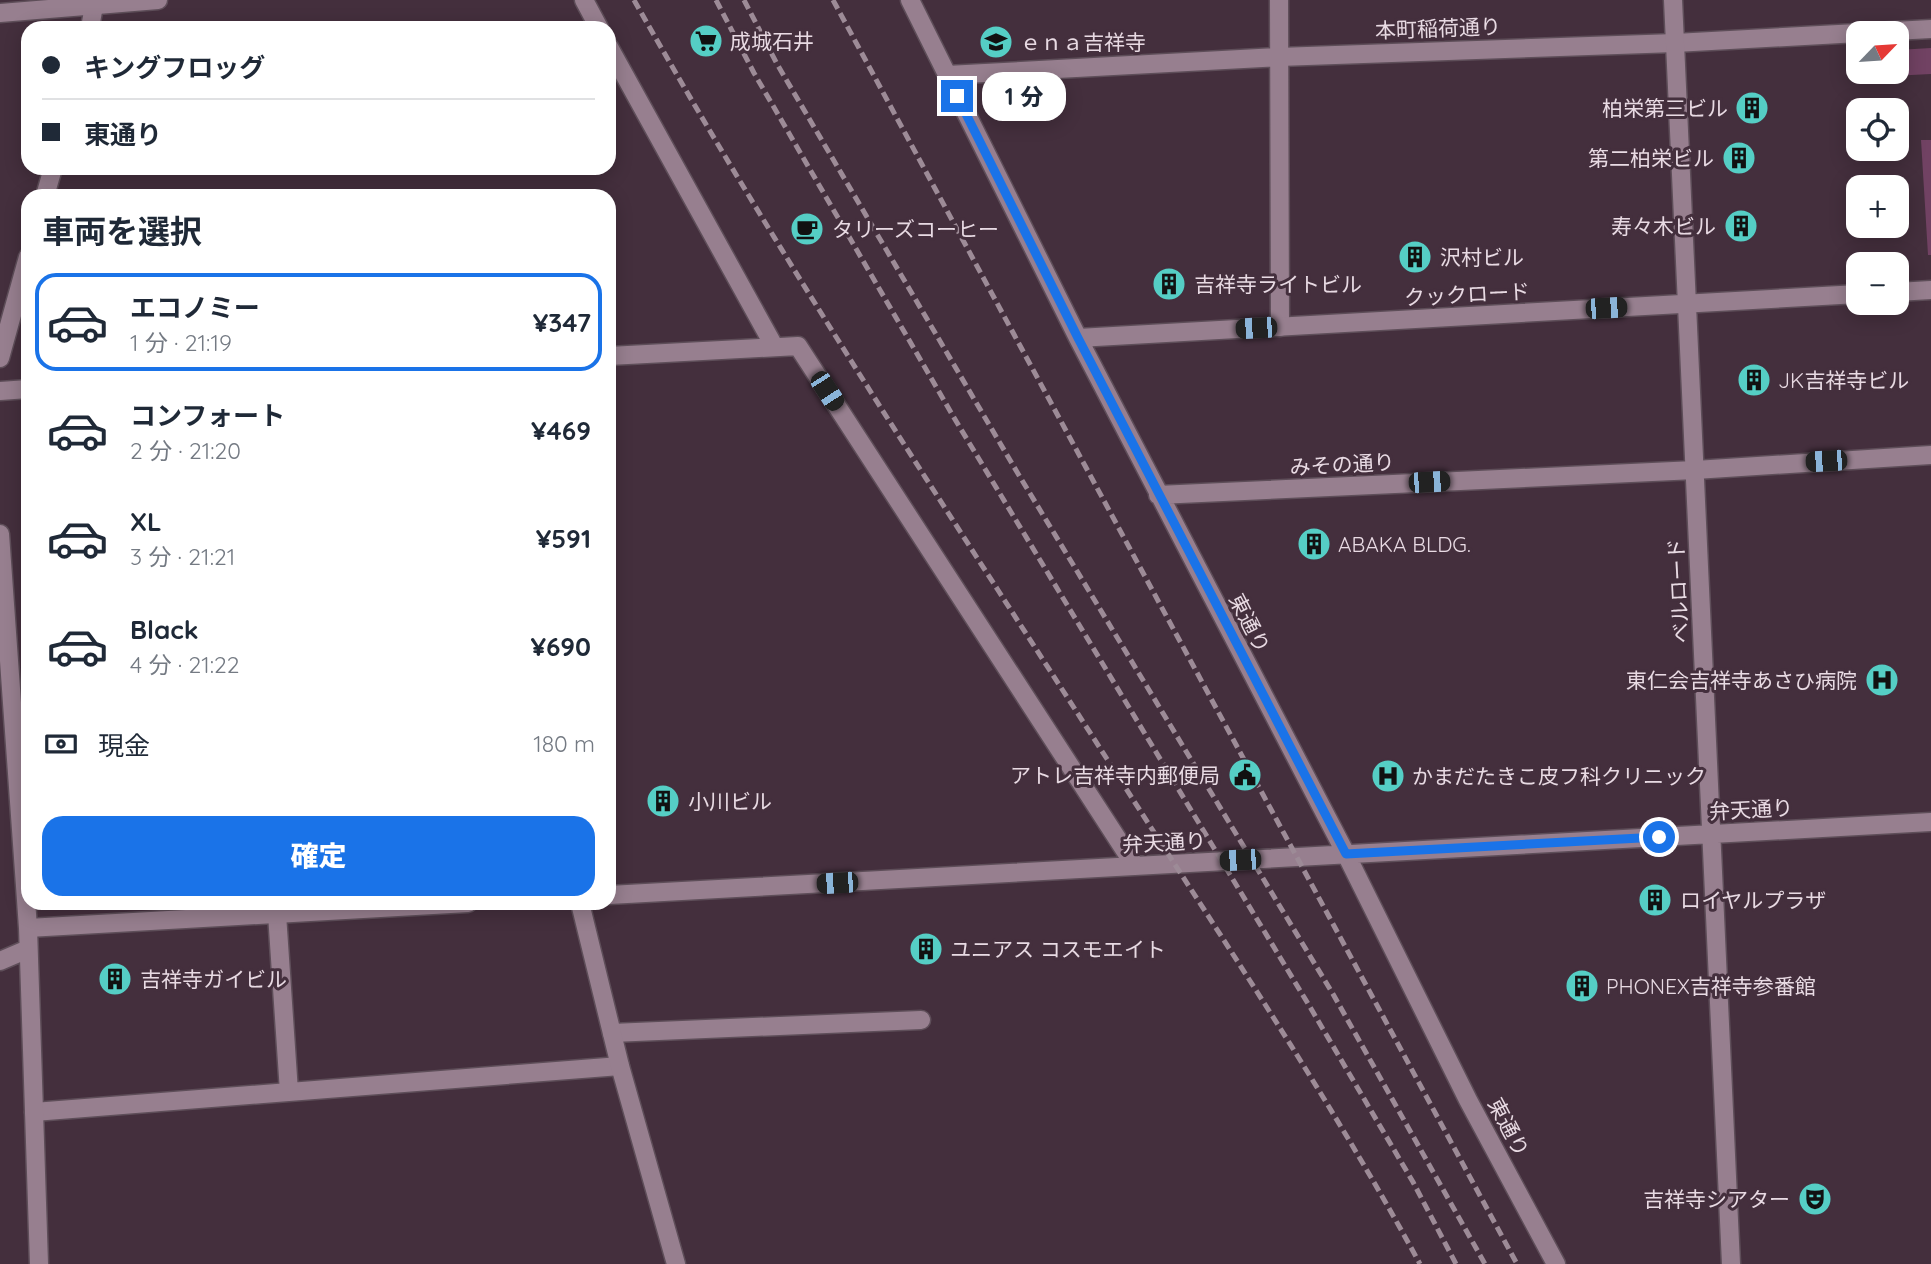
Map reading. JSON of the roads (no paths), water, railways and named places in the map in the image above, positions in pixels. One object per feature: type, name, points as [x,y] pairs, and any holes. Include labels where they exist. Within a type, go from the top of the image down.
[{"type":"street","points":[[0,13],[95,2],[158,0]]},
{"type":"street","points":[[584,0],[595,21]]},
{"type":"street","name":"東通り","points":[[909,0],[1158,495],[1346,854],[1468,1100],[1556,1264]]},
{"type":"street","points":[[1279,0],[1280,327]]},
{"type":"street","name":"ベルロード","points":[[1673,0],[1731,1264]]},
{"type":"street","points":[[91,21],[95,2]]},
{"type":"street","name":"本町稲荷通り","points":[[947,75],[1279,57],[1675,43],[1931,29]]},
{"type":"street","points":[[616,60],[774,346]]},
{"type":"street","points":[[0,358],[21,282]]},
{"type":"street","points":[[1909,291],[1931,290]]},
{"type":"street","name":"クックロード","points":[[1078,338],[1846,295]]},
{"type":"street","points":[[616,356],[798,346],[1135,866]]},
{"type":"street","points":[[0,391],[21,390]]},
{"type":"street","name":"みその通り","points":[[1158,495],[1695,470],[1931,455]]},
{"type":"street","points":[[0,534],[21,751]]},
{"type":"street","name":"弁天通り","points":[[616,895],[1931,822]]},
{"type":"street","points":[[27,910],[38,1264]]},
{"type":"street","points":[[28,928],[346,910]]},
{"type":"street","points":[[582,910],[620,1066],[676,1264]]},
{"type":"street","points":[[277,914],[289,1092]]},
{"type":"street","points":[[0,961],[28,949]]},
{"type":"street","points":[[612,1033],[921,1020]]},
{"type":"street","points":[[34,1112],[620,1066]]},
{"type":"railway","points":[[634,0],[818,308],[1285,1035],[1420,1264]]},
{"type":"railway","points":[[716,0],[754,73],[956,421],[1310,1007],[1413,1182],[1456,1264]]},
{"type":"railway","points":[[744,0],[777,64],[1017,472],[1333,994],[1485,1264]]},
{"type":"railway","points":[[833,0],[1517,1264]]},
{"type":"place","name":"成城石井","points":[[706,41]]},
{"type":"place","name":"ｅｎａ吉祥寺","points":[[996,42]]},
{"type":"place","name":"柏栄第三ビル","points":[[1752,108]]},
{"type":"place","name":"第二柏栄ビル","points":[[1739,158]]},
{"type":"place","name":"寿々木ビル","points":[[1741,226]]},
{"type":"place","name":"タリーズコーヒー","points":[[807,229]]},
{"type":"place","name":"沢村ビル","points":[[1415,257]]},
{"type":"place","name":"吉祥寺ライトビル","points":[[1169,284]]},
{"type":"place","name":"JK吉祥寺ビル","points":[[1754,380]]},
{"type":"place","name":"ABAKA BLDG.","points":[[1314,544]]},
{"type":"place","name":"東仁会吉祥寺あさひ病院","points":[[1882,680]]},
{"type":"place","name":"アトレ吉祥寺内郵便局","points":[[1245,775]]},
{"type":"place","name":"かまだたきこ皮フ科クリニック","points":[[1388,776]]},
{"type":"place","name":"小川ビル","points":[[663,801]]},
{"type":"place","name":"ロイヤルプラザ","points":[[1655,900]]},
{"type":"place","name":"ユニアス コスモエイト","points":[[926,949]]},
{"type":"place","name":"吉祥寺ガイビル","points":[[115,979]]},
{"type":"place","name":"PHONEX吉祥寺参番館","points":[[1582,986]]},
{"type":"place","name":"吉祥寺シアター","points":[[1815,1199]]}]
